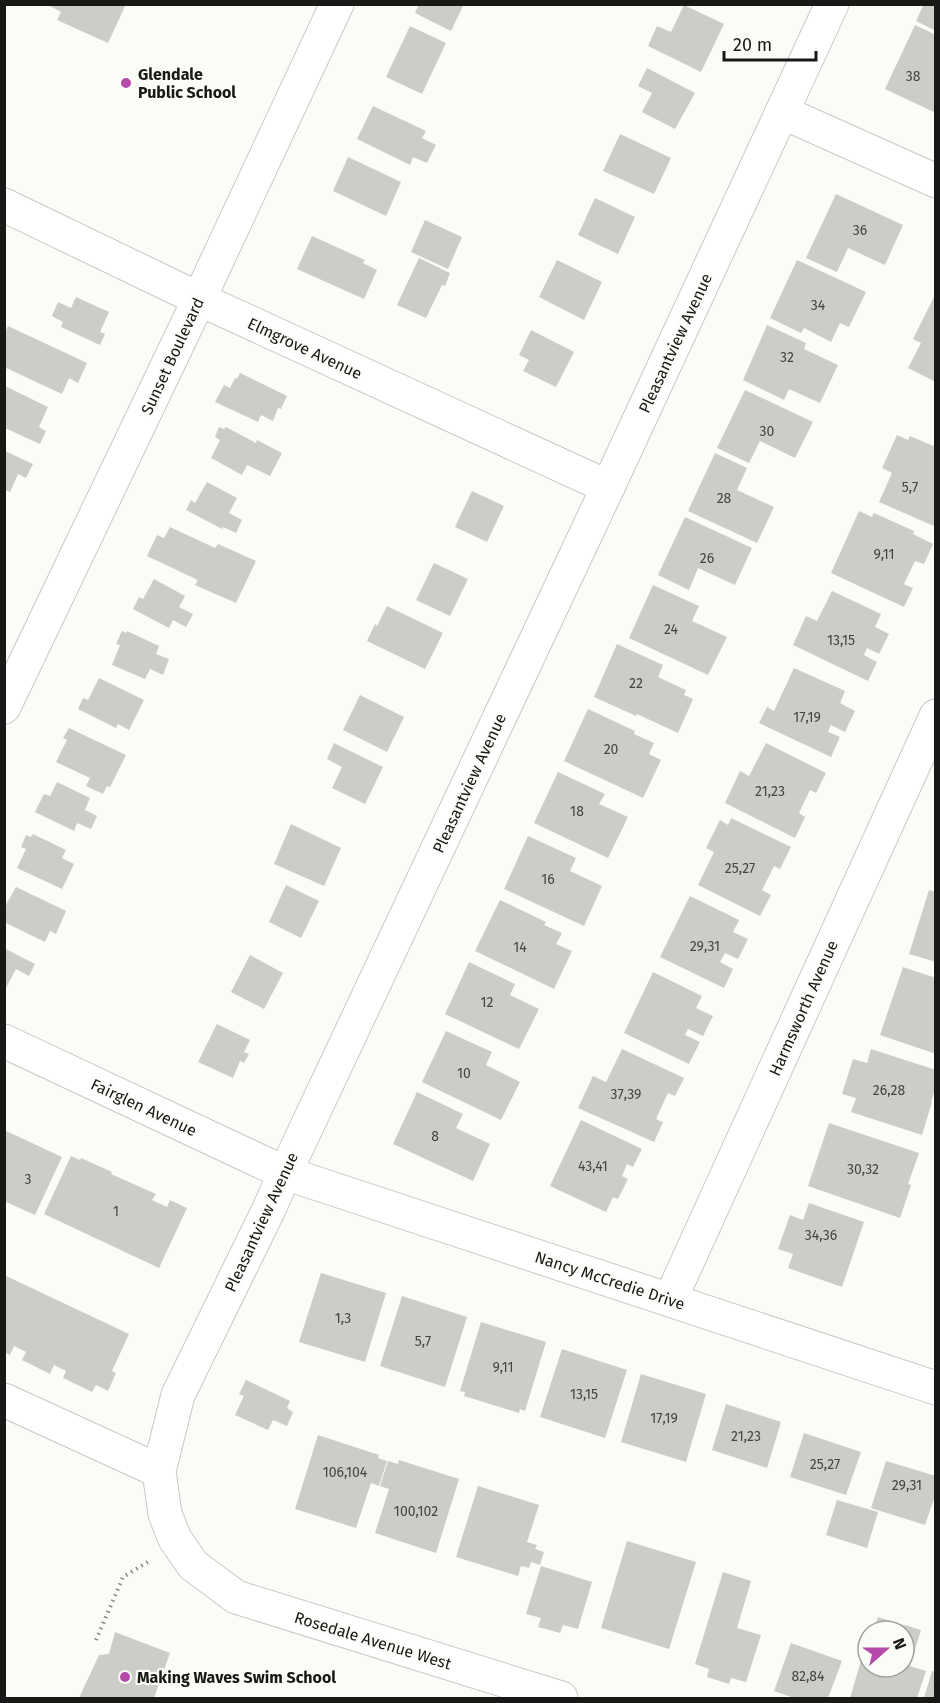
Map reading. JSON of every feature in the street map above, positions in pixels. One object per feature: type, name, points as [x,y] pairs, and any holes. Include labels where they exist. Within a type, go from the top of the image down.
[{"type":"street","name":"Sunset Boulevard","points":[[4,707],[337,4]]},
{"type":"street","name":"Pleasantview Avenue","points":[[186,1555],[165,1514],[159,1472],[178,1395],[269,1209],[832,4]]},
{"type":"street","points":[[782,112],[936,180]]},
{"type":"street","name":"Elmgrove Avenue","points":[[4,205],[199,299],[608,487]]},
{"type":"street","name":"Harmsworth Avenue","points":[[670,1300],[936,716]]},
{"type":"street","name":"Fairglen Avenue","points":[[4,1041],[285,1173]]},
{"type":"street","name":"Nancy McCredie Drive","points":[[285,1173],[936,1388]]},
{"type":"street","points":[[4,1400],[159,1472]]},
{"type":"street","name":"Rosedale Avenue West","points":[[186,1555],[236,1597],[561,1698]]},
{"type":"path","points":[[96,1640],[123,1577],[186,1555]]},
{"type":"building","points":[[46,4],[126,4],[108,43],[57,20],[61,12]]},
{"type":"building","points":[[419,4],[464,4],[451,31],[415,13]]},
{"type":"building","points":[[924,4],[936,4],[936,31],[916,21]]},
{"type":"building","points":[[684,5],[724,24],[701,72],[648,46],[657,26],[671,32]]},
{"type":"building","points":[[915,25],[936,35],[936,113],[885,89]]},
{"type":"building","points":[[410,26],[446,43],[422,94],[386,77]]},
{"type":"building","points":[[647,68],[695,93],[675,129],[642,112],[652,93],[638,86]]},
{"type":"building","points":[[373,106],[426,131],[422,138],[436,145],[427,163],[413,157],[410,165],[357,139]]},
{"type":"building","points":[[620,134],[671,158],[654,194],[603,171]]},
{"type":"building","points":[[348,157],[401,182],[386,216],[333,191]]},
{"type":"building","points":[[836,194],[903,225],[885,265],[848,248],[837,272],[806,258]]},
{"type":"building","points":[[595,198],[635,217],[618,254],[578,235]]},
{"type":"building","points":[[425,220],[462,237],[448,269],[411,252]]},
{"type":"building","points":[[312,236],[365,260],[363,263],[377,270],[364,299],[297,269]]},
{"type":"building","points":[[419,258],[450,273],[426,318],[397,305]]},
{"type":"building","points":[[557,260],[602,282],[584,320],[539,297]]},
{"type":"building","points":[[797,260],[866,292],[849,327],[840,323],[831,342],[804,328],[801,333],[770,318]]},
{"type":"building","points":[[936,293],[936,382],[908,368],[921,343],[913,339]]},
{"type":"building","points":[[76,297],[109,312],[100,332],[105,334],[100,345],[61,327],[63,322],[52,316],[58,302],[71,308]]},
{"type":"building","points":[[767,325],[806,343],[804,349],[838,365],[820,403],[789,389],[784,400],[743,380]]},
{"type":"building","points":[[8,326],[87,363],[78,383],[69,378],[62,394],[4,367],[4,334]]},
{"type":"building","points":[[531,330],[574,352],[556,387],[523,371],[529,360],[519,355]]},
{"type":"building","points":[[240,373],[287,396],[281,409],[278,408],[273,421],[261,415],[258,422],[215,402],[224,385],[230,388]]},
{"type":"building","points":[[5,386],[48,407],[39,427],[46,431],[40,444],[5,428]]},
{"type":"building","points":[[745,390],[813,422],[795,458],[760,441],[749,463],[717,448]]},
{"type":"building","points":[[219,427],[224,429],[226,427],[256,443],[257,440],[282,453],[270,476],[247,465],[242,475],[211,458],[220,440],[215,437]]},
{"type":"building","points":[[897,435],[908,440],[910,436],[936,447],[936,527],[879,502],[892,473],[882,468]]},
{"type":"building","points":[[5,451],[33,464],[26,478],[18,474],[10,492],[5,490]]},
{"type":"building","points":[[715,453],[747,468],[737,490],[774,507],[757,543],[688,511]]},
{"type":"building","points":[[207,482],[237,498],[229,513],[242,520],[236,533],[223,527],[222,529],[186,510],[191,500],[195,503]]},
{"type":"building","points":[[472,491],[504,506],[487,542],[455,527]]},
{"type":"building","points":[[859,511],[872,517],[874,513],[914,531],[913,534],[933,544],[924,564],[915,561],[904,584],[913,588],[904,607],[831,573]]},
{"type":"building","points":[[685,517],[752,548],[735,585],[698,568],[689,590],[658,575]]},
{"type":"building","points":[[170,527],[215,548],[218,544],[256,561],[236,603],[195,585],[198,580],[147,556],[157,535],[164,538]]},
{"type":"building","points":[[434,563],[468,579],[450,616],[416,600]]},
{"type":"building","points":[[154,579],[185,596],[179,607],[193,614],[186,627],[173,620],[169,628],[133,609],[139,597],[143,599]]},
{"type":"building","points":[[653,585],[699,606],[692,621],[727,637],[708,675],[629,638]]},
{"type":"building","points":[[832,591],[881,614],[875,627],[889,634],[879,654],[867,648],[864,655],[877,662],[868,681],[793,645],[806,616],[817,621]]},
{"type":"building","points":[[387,606],[443,633],[425,669],[367,641]]},
{"type":"building","points":[[122,631],[126,633],[127,631],[159,646],[156,654],[169,659],[163,675],[150,669],[145,679],[112,665],[120,645],[116,644]]},
{"type":"building","points":[[617,644],[663,665],[658,677],[686,690],[684,695],[693,699],[678,733],[594,697]]},
{"type":"building","points":[[794,668],[845,691],[840,703],[855,711],[845,732],[831,725],[828,732],[840,737],[831,757],[759,723],[767,707],[774,711]]},
{"type":"building","points":[[99,678],[144,700],[129,730],[118,724],[116,728],[78,709],[83,698],[88,700]]},
{"type":"building","points":[[360,695],[404,717],[387,752],[343,730]]},
{"type":"building","points":[[588,709],[635,731],[634,734],[654,743],[649,754],[661,760],[643,798],[564,761]]},
{"type":"building","points":[[69,728],[126,755],[110,787],[107,786],[103,794],[86,786],[90,778],[56,762],[67,740],[63,738]]},
{"type":"building","points":[[334,743],[383,767],[365,804],[332,788],[342,767],[327,759]]},
{"type":"building","points":[[766,743],[826,773],[816,793],[810,790],[799,813],[805,817],[795,838],[725,803],[740,771],[749,776]]},
{"type":"building","points":[[558,772],[605,794],[599,804],[628,817],[608,858],[534,823]]},
{"type":"building","points":[[57,782],[90,798],[85,810],[97,816],[91,829],[77,823],[74,831],[35,812],[44,794],[50,796]]},
{"type":"building","points":[[731,818],[791,847],[780,869],[774,866],[762,890],[771,895],[760,916],[698,885],[714,852],[706,848],[720,820],[728,825]]},
{"type":"building","points":[[291,824],[341,848],[324,886],[274,864]]},
{"type":"building","points":[[33,834],[66,850],[62,858],[74,864],[62,889],[17,868],[26,849],[21,847],[26,835],[31,837]]},
{"type":"building","points":[[528,836],[576,858],[570,871],[602,886],[584,926],[504,889]]},
{"type":"building","points":[[286,885],[319,901],[301,938],[269,922]]},
{"type":"building","points":[[16,887],[66,911],[56,934],[50,931],[45,942],[4,922],[4,908]]},
{"type":"building","points":[[929,890],[936,892],[936,962],[909,954]]},
{"type":"building","points":[[690,896],[739,920],[733,932],[748,939],[738,959],[725,953],[720,962],[733,969],[724,988],[660,957]]},
{"type":"building","points":[[500,900],[546,922],[544,925],[562,933],[556,944],[572,951],[554,989],[475,951]]},
{"type":"building","points":[[4,948],[35,964],[29,976],[16,969],[6,988],[4,987]]},
{"type":"building","points":[[250,955],[283,973],[264,1009],[231,992]]},
{"type":"building","points":[[469,962],[515,984],[510,995],[539,1009],[519,1049],[445,1014]]},
{"type":"building","points":[[903,967],[936,978],[936,1054],[880,1035]]},
{"type":"building","points":[[653,972],[702,996],[696,1008],[713,1016],[703,1036],[688,1029],[685,1035],[700,1042],[689,1064],[624,1033]]},
{"type":"building","points":[[217,1024],[250,1040],[244,1052],[249,1054],[244,1063],[240,1061],[233,1078],[198,1062]]},
{"type":"building","points":[[446,1031],[492,1052],[486,1065],[520,1082],[501,1120],[422,1082]]},
{"type":"building","points":[[622,1049],[684,1078],[675,1096],[668,1093],[656,1119],[663,1122],[654,1142],[578,1108],[593,1076],[606,1082]]},
{"type":"building","points":[[871,1049],[936,1070],[936,1086],[922,1135],[851,1112],[856,1098],[842,1094],[853,1059],[867,1063]]},
{"type":"building","points":[[417,1092],[463,1114],[456,1128],[490,1144],[473,1181],[393,1144]]},
{"type":"building","points":[[581,1120],[642,1149],[633,1167],[627,1164],[622,1176],[628,1179],[618,1199],[613,1197],[606,1212],[550,1186]]},
{"type":"building","points":[[829,1123],[919,1153],[908,1184],[911,1185],[900,1218],[808,1186]]},
{"type":"building","points":[[4,1130],[62,1157],[35,1215],[4,1201]]},
{"type":"building","points":[[71,1156],[80,1160],[81,1158],[156,1194],[152,1200],[167,1207],[170,1200],[187,1208],[159,1268],[44,1214]]},
{"type":"building","points":[[809,1203],[864,1222],[842,1287],[788,1268],[793,1254],[778,1249],[790,1215],[803,1220]]},
{"type":"building","points":[[321,1273],[386,1293],[365,1362],[299,1342]]},
{"type":"building","points":[[4,1275],[129,1334],[112,1371],[116,1373],[108,1391],[96,1385],[92,1392],[63,1378],[66,1371],[54,1365],[50,1374],[22,1360],[26,1352],[14,1346],[10,1355],[4,1352]]},
{"type":"building","points":[[402,1296],[467,1317],[445,1387],[380,1366]]},
{"type":"building","points":[[481,1322],[546,1342],[525,1411],[520,1409],[519,1413],[464,1396],[465,1392],[460,1391]]},
{"type":"building","points":[[562,1349],[627,1370],[605,1438],[540,1417]]},
{"type":"building","points":[[641,1374],[706,1394],[686,1462],[621,1442]]},
{"type":"building","points":[[246,1380],[290,1401],[287,1408],[293,1412],[287,1426],[273,1420],[268,1430],[235,1415],[244,1396],[239,1394]]},
{"type":"building","points":[[726,1404],[781,1422],[767,1468],[712,1450]]},
{"type":"building","points":[[804,1433],[861,1452],[846,1495],[790,1477]]},
{"type":"building","points":[[318,1435],[379,1455],[378,1458],[387,1461],[379,1486],[371,1483],[356,1528],[295,1509]]},
{"type":"building","points":[[399,1460],[459,1479],[436,1553],[375,1533],[389,1489],[380,1486],[388,1461],[398,1464]]},
{"type":"building","points":[[886,1461],[936,1476],[936,1493],[925,1525],[871,1508]]},
{"type":"building","points":[[478,1486],[539,1505],[527,1542],[537,1545],[535,1549],[544,1552],[540,1565],[531,1562],[529,1568],[521,1566],[518,1576],[456,1557]]},
{"type":"building","points":[[837,1500],[878,1512],[867,1548],[826,1535]]},
{"type":"building","points":[[627,1541],[696,1562],[669,1649],[601,1628]]},
{"type":"building","points":[[541,1566],[592,1582],[578,1629],[563,1625],[560,1633],[538,1627],[541,1618],[526,1614]]},
{"type":"building","points":[[723,1572],[751,1581],[737,1628],[761,1635],[746,1682],[731,1678],[729,1684],[707,1677],[709,1669],[695,1664]]},
{"type":"building","points":[[916,1628],[921,1630],[916,1646]]},
{"type":"building","name":"Making Waves Swim School","points":[[115,1632],[170,1653],[154,1698],[79,1698],[99,1655],[109,1654]]},
{"type":"building","points":[[791,1643],[842,1661],[828,1698],[790,1698],[774,1691]]},
{"type":"building","points":[[916,1668],[926,1671],[917,1698],[850,1698],[856,1677],[916,1679]]},
{"type":"building","points":[[932,1671],[936,1672],[936,1698],[924,1698]]},
{"type":"place","name":"Glendale Public School","points":[[126,83]]},
{"type":"place","name":"Making Waves Swim School","points":[[125,1677]]}]
